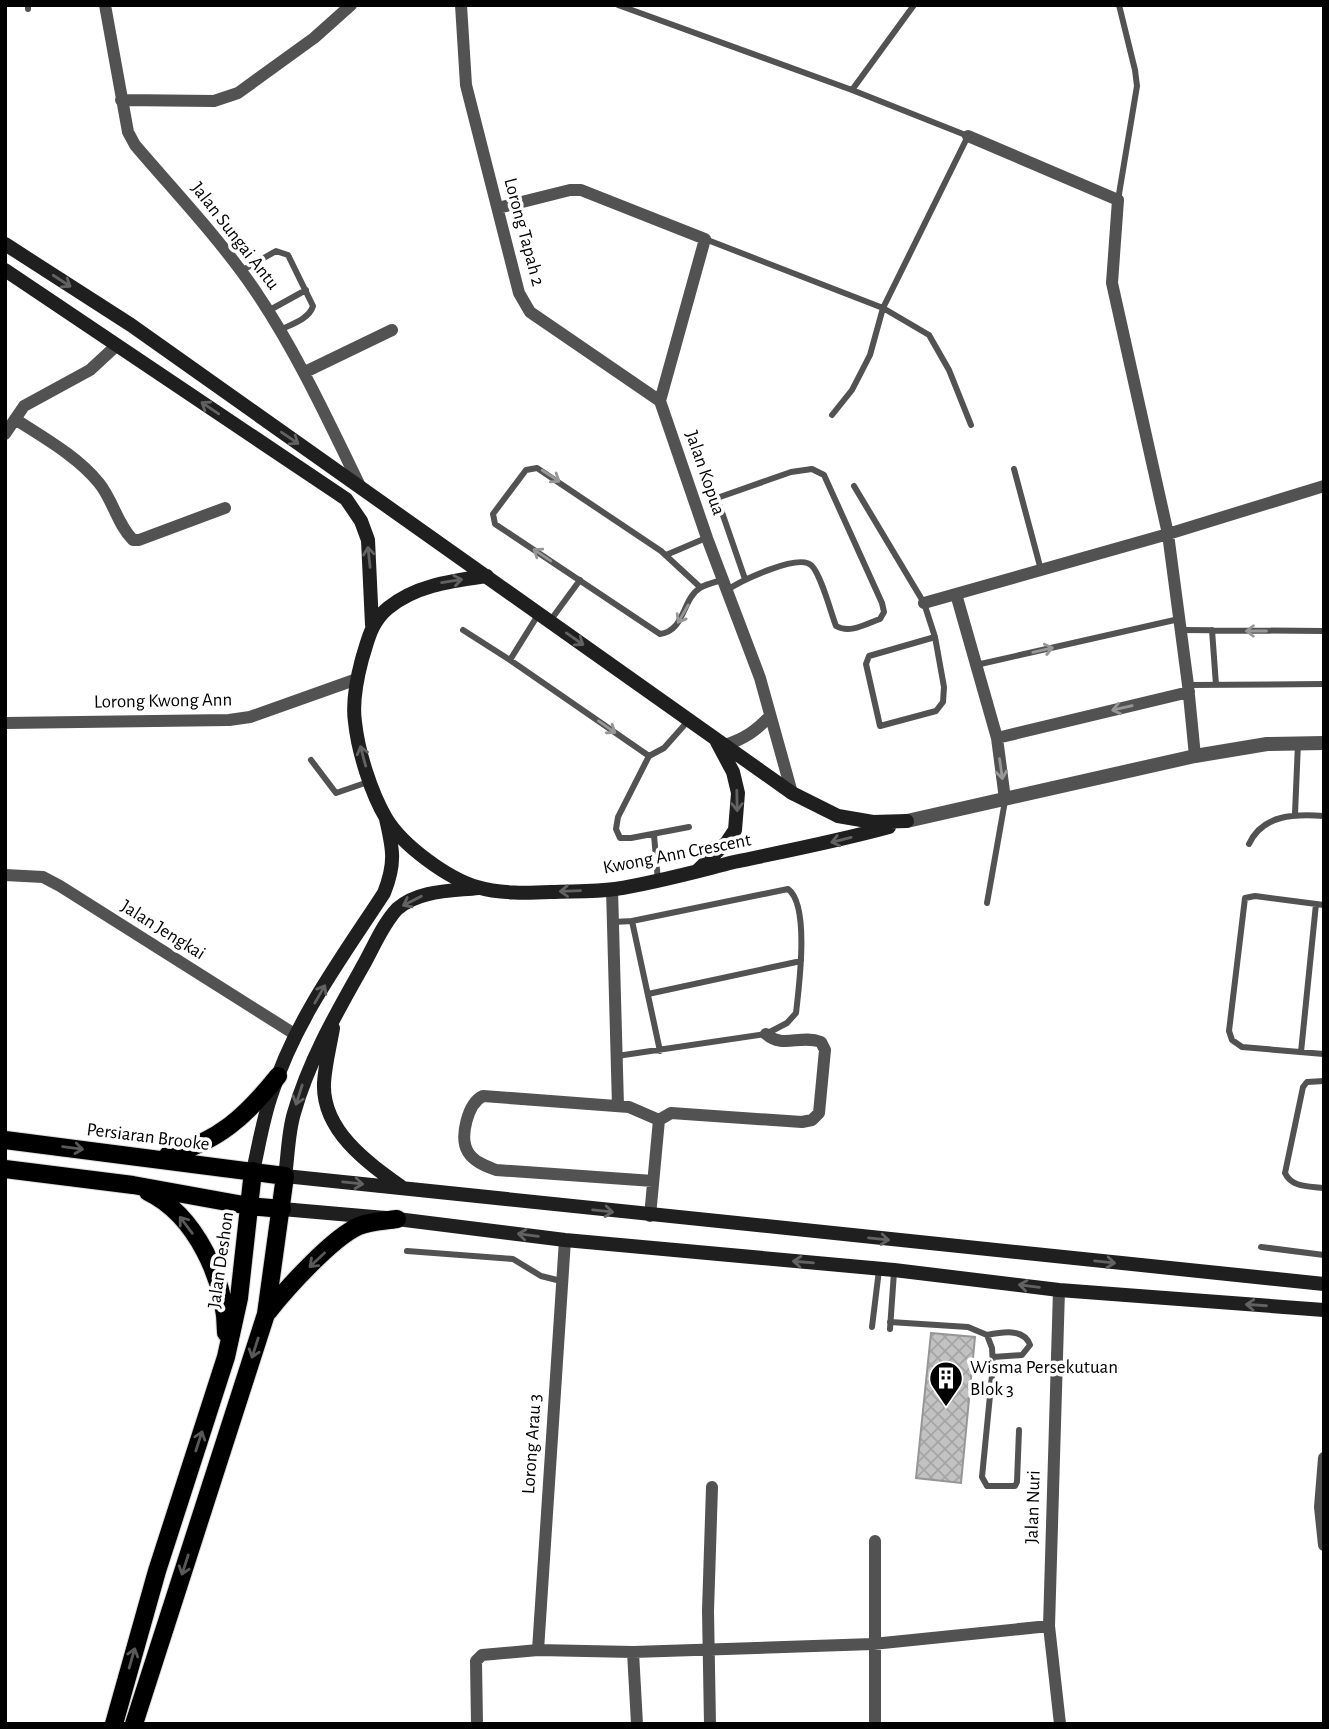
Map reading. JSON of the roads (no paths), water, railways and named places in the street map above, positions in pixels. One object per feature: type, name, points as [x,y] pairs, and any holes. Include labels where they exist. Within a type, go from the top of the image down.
[{"type":"main road","points":[[5,244],[131,325],[792,793],[838,816],[873,822],[907,821]]},
{"type":"main road","points":[[5,270],[346,499],[361,521],[368,540],[372,625]]},
{"type":"main road","points":[[372,625],[386,609],[421,589],[487,576]]},
{"type":"main road","name":"Kwong Ann Crescent","points":[[372,625],[357,679],[354,721],[370,782],[386,819],[417,852],[444,872],[478,888],[520,893],[612,889],[838,841],[907,821]]},
{"type":"main road","points":[[696,873],[727,842],[735,830],[738,793],[733,772],[720,742]]},
{"type":"main road","name":"Jalan Deshon","points":[[114,1724],[157,1571],[226,1357],[239,1298],[253,1171],[271,1093],[296,1035],[384,893],[390,878],[394,852],[386,819]]},
{"type":"main road","points":[[134,1724],[266,1314],[293,1116],[307,1072],[336,1013],[387,923],[398,909],[417,897],[434,892],[478,888]]},
{"type":"main road","points":[[336,1013],[324,1083],[325,1103],[346,1142],[404,1188]]},
{"type":"main road","points":[[158,1158],[211,1140],[247,1111],[278,1076]]},
{"type":"main road","name":"Persiaran Brooke","points":[[5,1140],[285,1176]]},
{"type":"main road","points":[[5,1169],[133,1185],[249,1206],[397,1219],[565,1240],[894,1270],[1059,1290],[1324,1310]]},
{"type":"main road","points":[[285,1176],[1324,1284]]},
{"type":"main road","points":[[133,1185],[158,1197],[174,1209],[185,1221],[206,1256],[222,1303],[226,1324],[226,1357]]},
{"type":"main road","points":[[266,1314],[289,1285],[339,1239],[360,1226],[397,1219]]},
{"type":"street","name":"Jalan Sungai Antu","points":[[105,5],[128,132],[135,145],[241,271],[268,311],[305,372],[360,486]]},
{"type":"street","points":[[121,100],[214,101],[238,93],[314,38],[351,5]]},
{"type":"street","name":"Lorong Tapah 2","points":[[461,5],[466,85],[519,293],[530,312],[660,401]]},
{"type":"street","points":[[968,136],[1118,200],[1112,282],[1168,534],[1195,756]]},
{"type":"street","points":[[498,208],[570,190],[580,190],[705,239],[660,401]]},
{"type":"street","points":[[305,372],[392,330]]},
{"type":"street","points":[[5,434],[30,401],[90,370],[117,345]]},
{"type":"street","name":"Jalan Kopua","points":[[660,401],[707,538],[760,678],[792,793]]},
{"type":"street","points":[[15,419],[78,462],[100,484],[123,528],[133,540],[225,508]]},
{"type":"street","points":[[924,603],[1168,534],[1324,486]]},
{"type":"street","points":[[957,594],[997,738],[1005,799]]},
{"type":"street","name":"Lorong Kwong Ann","points":[[5,723],[229,720],[250,717],[357,679]]},
{"type":"street","points":[[997,738],[1188,688]]},
{"type":"street","points":[[720,742],[744,738],[770,716]]},
{"type":"street","points":[[907,821],[1195,756],[1267,744],[1324,743]]},
{"type":"street","name":"Jalan Jengkai","points":[[5,875],[43,877],[51,881],[296,1035]]},
{"type":"street","points":[[612,889],[618,1106]]},
{"type":"street","points":[[659,1120],[671,1113],[802,1122],[811,1120],[819,1113],[825,1050],[821,1042],[808,1037],[782,1042],[766,1034]]},
{"type":"street","points":[[653,1181],[496,1170],[478,1163],[468,1152],[465,1143],[468,1112],[474,1100],[483,1096],[629,1107],[659,1120]]},
{"type":"street","points":[[650,1216],[659,1120]]},
{"type":"street","name":"Lorong Arau 3","points":[[538,1650],[565,1240]]},
{"type":"street","name":"Jalan Nuri","points":[[1059,1290],[1049,1626],[1060,1724]]},
{"type":"street","points":[[1324,1458],[1320,1507],[1324,1545]]},
{"type":"street","points":[[710,1724],[708,1651],[712,1487]]},
{"type":"street","points":[[875,1541],[875,1724]]},
{"type":"street","points":[[477,1724],[474,1670],[476,1661],[482,1655],[538,1650],[708,1651],[873,1644],[1049,1626]]},
{"type":"street","points":[[633,1652],[637,1724]]},
{"type":"lane","points":[[618,5],[852,90],[968,136],[883,307],[870,355],[852,390],[832,415]]},
{"type":"lane","points":[[852,90],[914,5]]},
{"type":"lane","points":[[1118,200],[1137,86],[1119,5]]},
{"type":"lane","points":[[705,239],[883,307],[929,335],[949,370],[971,425]]},
{"type":"lane","points":[[241,271],[276,251],[288,255],[313,306],[312,312],[279,330]]},
{"type":"lane","points":[[268,311],[306,290]]},
{"type":"lane","points":[[700,587],[677,625],[669,632],[660,634],[495,524],[493,514],[526,470],[531,468],[545,472],[666,555],[700,587],[725,585],[745,579],[794,561],[804,561],[811,564],[817,573],[836,626],[842,630],[880,619],[884,612],[824,475],[817,470],[791,472],[717,498],[745,579]]},
{"type":"lane","points":[[1014,469],[1041,570]]},
{"type":"lane","points":[[854,486],[924,603],[935,637],[944,687],[943,702],[936,711],[880,726],[866,664],[869,656],[935,637]]},
{"type":"lane","points":[[666,555],[707,538]]},
{"type":"lane","points":[[510,660],[580,580]]},
{"type":"lane","points":[[976,665],[1180,624],[1212,630],[1324,631]]},
{"type":"lane","points":[[463,630],[649,757]]},
{"type":"lane","points":[[1212,630],[1216,685]]},
{"type":"lane","points":[[1188,688],[1216,685],[1324,684]]},
{"type":"lane","points":[[689,719],[664,748],[649,757],[618,817],[616,829],[623,839],[689,827]]},
{"type":"lane","points":[[1295,814],[1298,742]]},
{"type":"lane","points":[[311,760],[335,793],[370,782]]},
{"type":"lane","points":[[987,903],[1005,799]]},
{"type":"lane","points":[[1249,844],[1267,823],[1295,814],[1324,816]]},
{"type":"lane","points":[[654,835],[658,881]]},
{"type":"lane","points":[[614,922],[632,921],[788,889],[796,896],[803,943],[796,1013],[787,1023],[766,1034],[617,1056]]},
{"type":"lane","points":[[1301,1052],[1320,904],[1255,896],[1245,898],[1229,1031],[1232,1040],[1242,1047],[1324,1054]]},
{"type":"lane","points":[[632,921],[660,1051]]},
{"type":"lane","points":[[648,994],[801,961]]},
{"type":"lane","points":[[1324,1081],[1307,1082],[1303,1087],[1285,1173],[1288,1180],[1297,1185],[1324,1188]]},
{"type":"lane","points":[[1261,1247],[1324,1255]]},
{"type":"lane","points":[[407,1251],[513,1259],[541,1276],[561,1281]]},
{"type":"lane","points":[[872,1327],[879,1269]]},
{"type":"lane","points":[[894,1270],[890,1325],[968,1328],[987,1335],[1010,1332],[1028,1338],[1030,1345],[1022,1355],[993,1357]]},
{"type":"lane","points":[[987,1335],[993,1357],[982,1477],[987,1486],[1015,1486],[1019,1430]]},
{"type":"place","name":"Wisma Persekutuan Blok 3","points":[[946,1408]]}]
